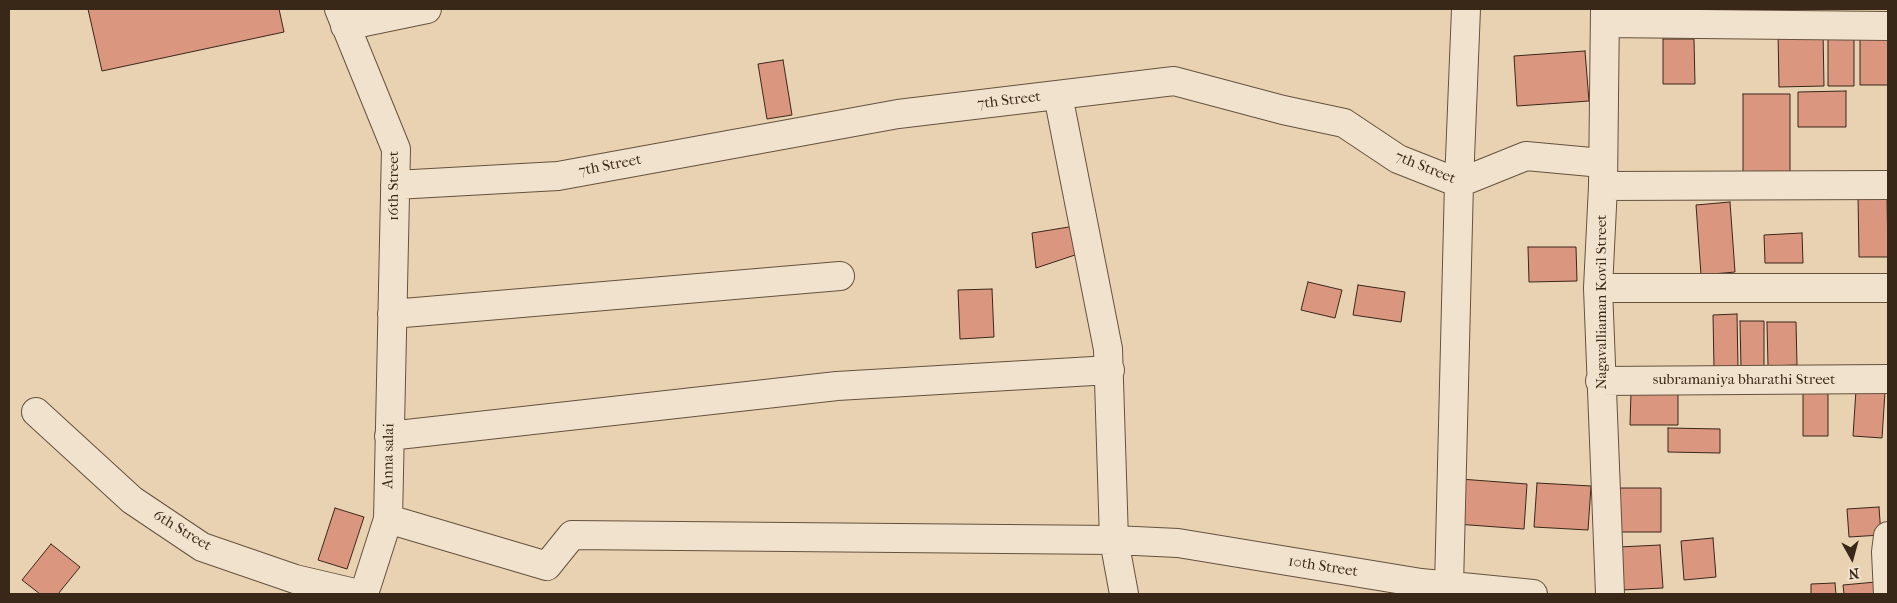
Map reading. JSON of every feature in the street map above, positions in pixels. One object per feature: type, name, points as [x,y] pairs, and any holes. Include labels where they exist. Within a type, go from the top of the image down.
[{"type":"street","points":[[342,18],[427,9]]},
{"type":"street","points":[[1449,586],[1459,183],[1466,9]]},
{"type":"street","points":[[1605,16],[1888,26]]},
{"type":"street","name":"Nagavalliaman Kovil Street","points":[[1605,16],[1603,175],[1598,288],[1600,381],[1610,594]]},
{"type":"street","name":"16th Street","points":[[342,18],[396,149],[392,314]]},
{"type":"street","name":"7th Street","points":[[395,185],[558,176],[898,114],[1174,81],[1283,110],[1344,123],[1398,159],[1459,183],[1526,156],[1603,175],[1888,185]]},
{"type":"street","points":[[1058,95],[1108,349],[1114,540],[1124,594]]},
{"type":"street","points":[[392,314],[840,276]]},
{"type":"street","points":[[1598,288],[1888,288]]},
{"type":"street","name":"Anna salai","points":[[364,594],[388,519],[392,314]]},
{"type":"street","points":[[389,436],[837,386],[1110,370]]},
{"type":"street","name":"subramaniya bharathi Street","points":[[1600,381],[1888,379]]},
{"type":"street","name":"6th Street","points":[[36,412],[132,500],[202,547],[295,579],[359,594]]},
{"type":"street","name":"10th Street","points":[[388,519],[547,566],[572,535],[1114,540],[1178,544],[1449,586],[1533,594]]},
{"type":"street","points":[[1888,536],[1886,552],[1888,594]]},
{"type":"building","points":[[88,9],[279,9],[284,32],[102,71]]},
{"type":"building","points":[[1823,31],[1824,86],[1779,87],[1778,32]]},
{"type":"building","points":[[1828,32],[1854,32],[1854,86],[1828,86]]},
{"type":"building","points":[[1860,34],[1888,34],[1888,85],[1860,85]]},
{"type":"building","points":[[1663,39],[1694,39],[1695,84],[1663,84]]},
{"type":"building","points":[[1585,51],[1589,101],[1517,106],[1514,56]]},
{"type":"building","points":[[783,60],[792,115],[767,119],[758,64]]},
{"type":"building","points":[[1846,91],[1846,127],[1798,127],[1798,92]]},
{"type":"building","points":[[1743,94],[1790,94],[1790,172],[1743,172]]},
{"type":"building","points":[[1858,195],[1887,195],[1888,257],[1859,257]]},
{"type":"building","points":[[1730,202],[1735,272],[1701,275],[1696,205]]},
{"type":"building","points":[[1075,226],[1078,254],[1036,268],[1032,233]]},
{"type":"building","points":[[1802,233],[1803,263],[1765,263],[1764,235]]},
{"type":"building","points":[[1528,247],[1576,247],[1577,281],[1529,282]]},
{"type":"building","points":[[1308,282],[1342,290],[1335,318],[1301,310]]},
{"type":"building","points":[[1358,285],[1405,292],[1401,322],[1353,315]]},
{"type":"building","points":[[992,289],[994,337],[960,339],[958,290]]},
{"type":"building","points":[[1737,314],[1738,367],[1714,368],[1713,315]]},
{"type":"building","points":[[1740,321],[1764,321],[1764,368],[1741,368]]},
{"type":"building","points":[[1767,322],[1796,322],[1797,365],[1768,366]]},
{"type":"building","points":[[1803,390],[1828,390],[1828,436],[1803,436]]},
{"type":"building","points":[[1856,390],[1885,392],[1882,438],[1853,436]]},
{"type":"building","points":[[1631,392],[1678,392],[1678,425],[1630,425]]},
{"type":"building","points":[[1668,428],[1720,429],[1720,453],[1668,452]]},
{"type":"building","points":[[1460,479],[1527,484],[1524,529],[1456,524]]},
{"type":"building","points":[[1537,483],[1591,486],[1588,530],[1534,527]]},
{"type":"building","points":[[1617,488],[1661,488],[1661,532],[1617,532]]},
{"type":"building","points":[[1879,507],[1881,535],[1849,537],[1847,509]]},
{"type":"building","points":[[335,508],[364,517],[347,569],[318,560]]},
{"type":"building","points":[[1713,538],[1716,577],[1684,580],[1681,541]]},
{"type":"building","points":[[51,544],[80,567],[58,594],[40,594],[22,580]]},
{"type":"building","points":[[1660,545],[1663,588],[1621,590],[1619,547]]},
{"type":"building","points":[[1876,582],[1878,594],[1844,594],[1843,585]]},
{"type":"building","points":[[1835,583],[1836,594],[1811,594],[1811,584]]}]
